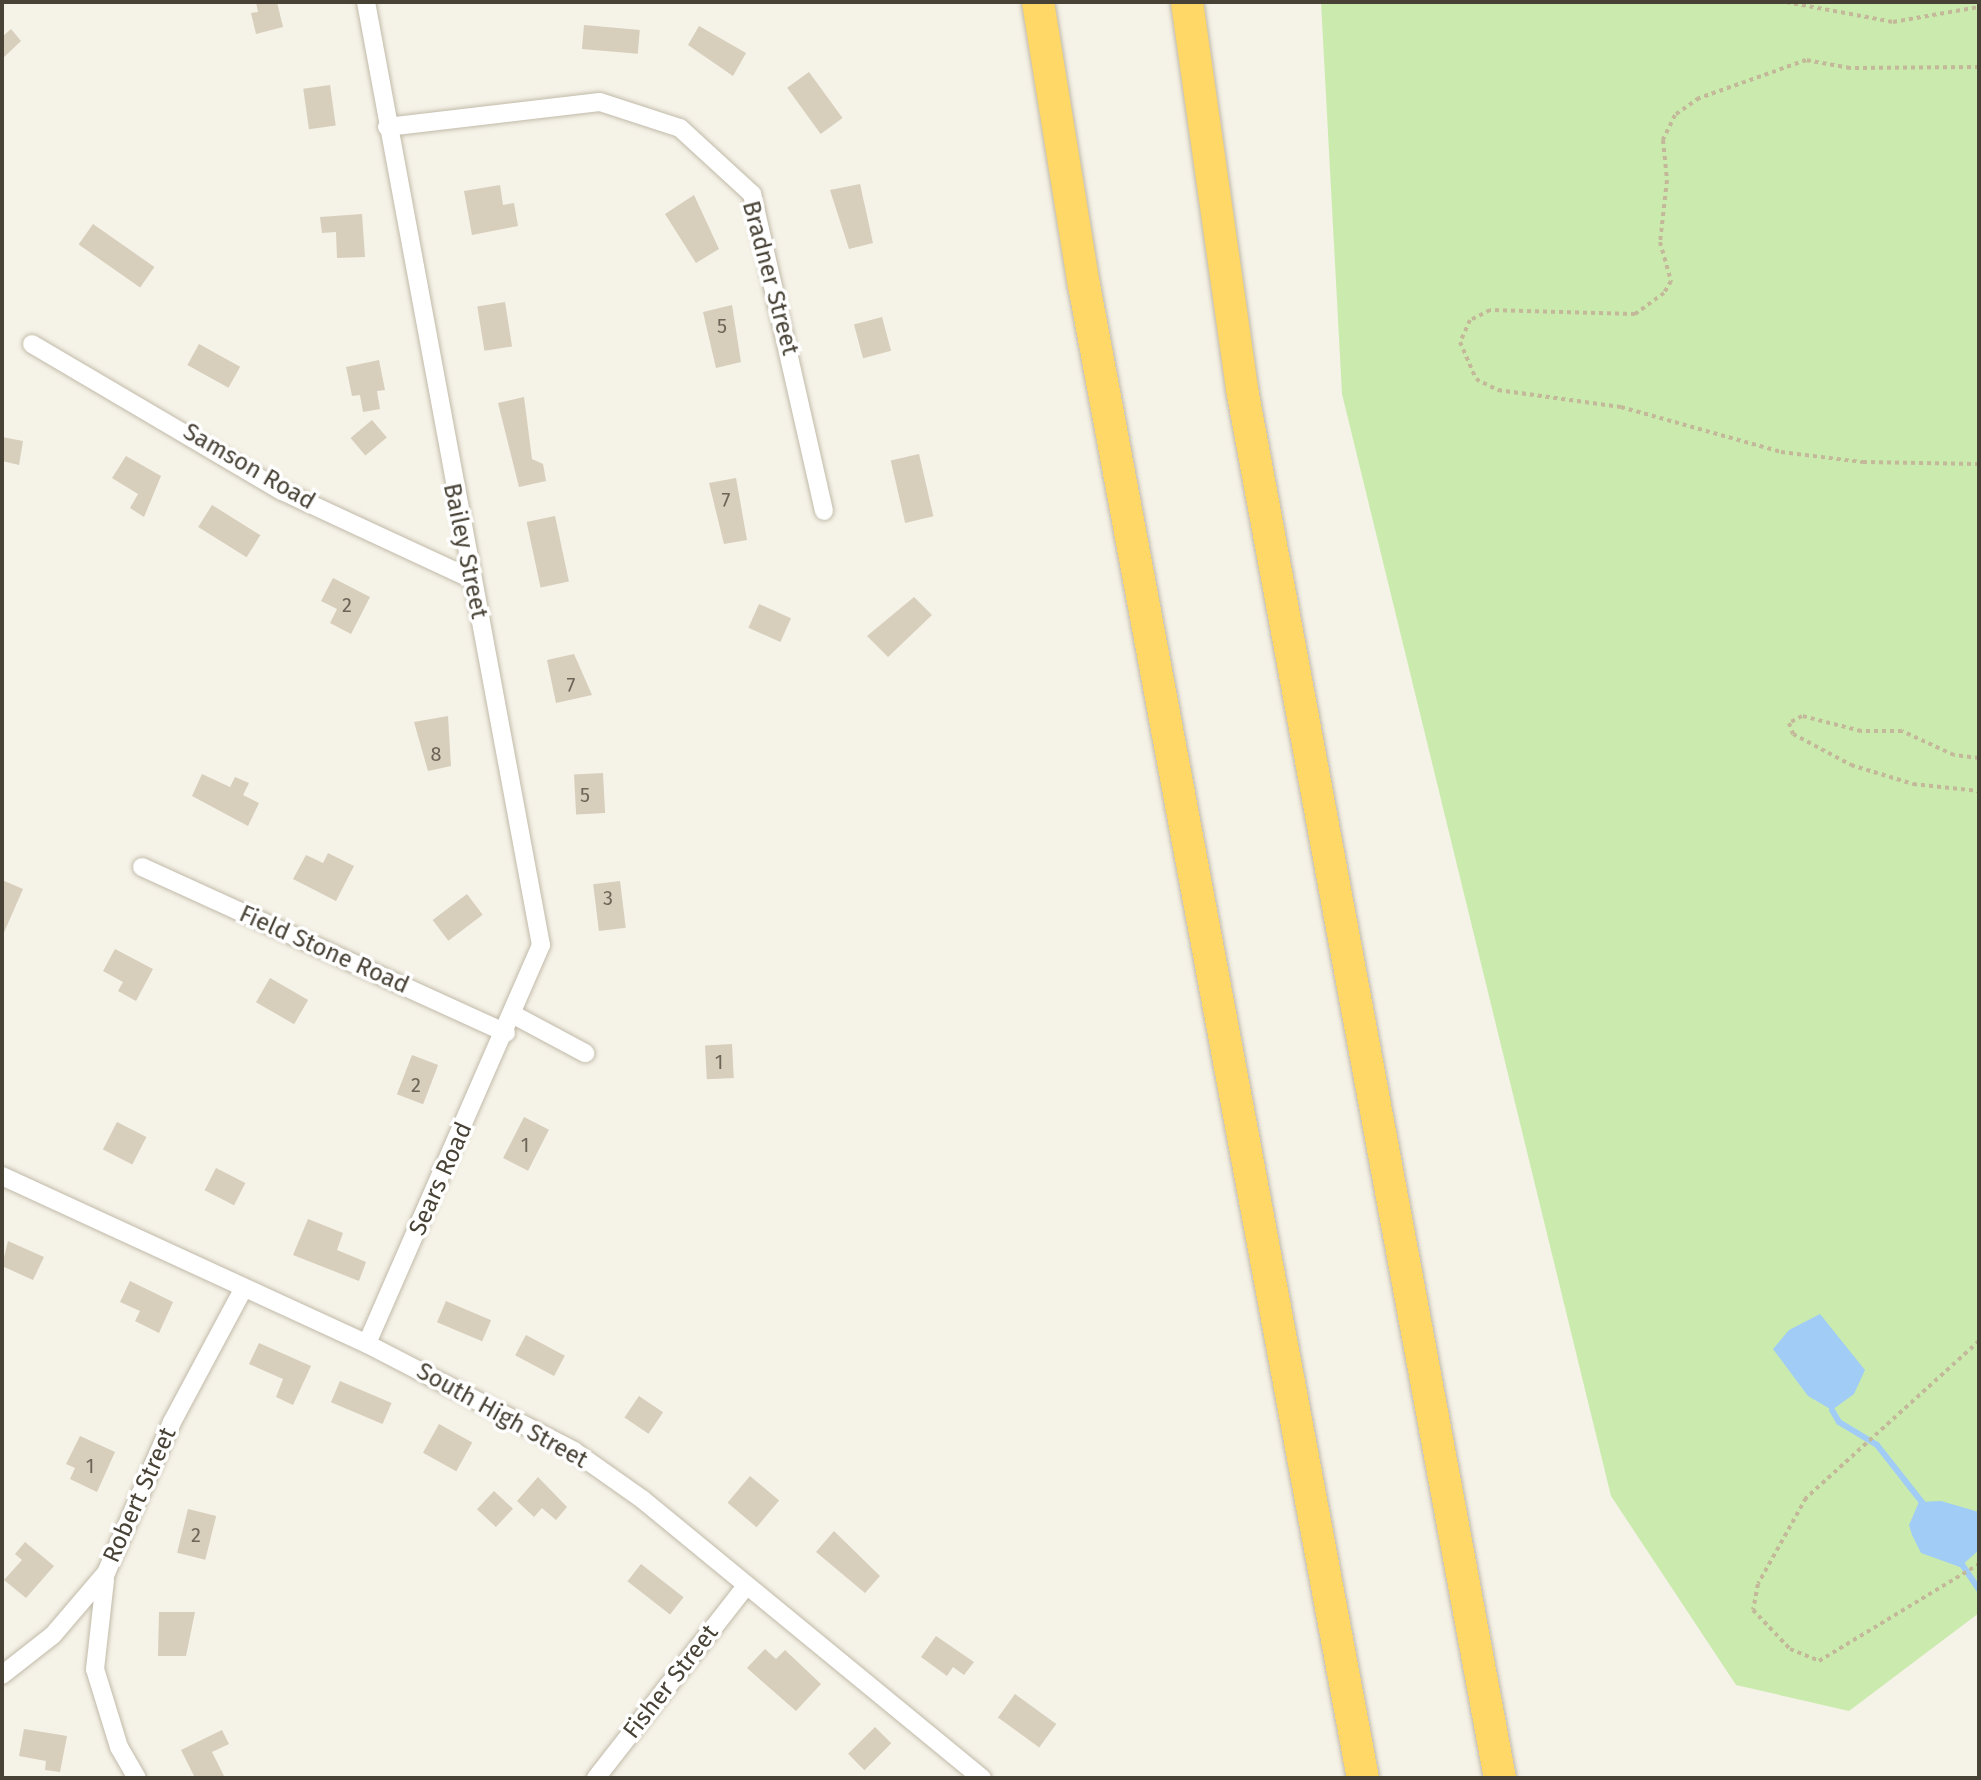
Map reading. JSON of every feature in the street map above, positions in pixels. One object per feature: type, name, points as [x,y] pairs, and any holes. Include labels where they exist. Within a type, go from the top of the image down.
[{"type":"highway","points":[[1038,2],[1084,285],[1363,1778]]},
{"type":"highway","points":[[1187,2],[1245,404],[1500,1778]]},
{"type":"street","name":"Bailey Street","points":[[366,2],[472,579],[540,917],[541,945],[514,1015]]},
{"type":"street","name":"Bradner Street","points":[[387,127],[600,102],[680,128],[752,194],[824,511]]},
{"type":"street","name":"Samson Road","points":[[32,344],[282,491],[472,579]]},
{"type":"street","name":"Field Stone Road","points":[[142,867],[506,1033]]},
{"type":"street","name":"Sears Road","points":[[367,1344],[514,1015]]},
{"type":"street","points":[[514,1015],[585,1053]]},
{"type":"street","name":"South High Street","points":[[2,1176],[367,1344],[574,1451],[982,1778]]},
{"type":"street","name":"Robert Street","points":[[2,1675],[63,1626],[106,1573],[172,1422],[244,1288]]},
{"type":"street","points":[[106,1573],[94,1636],[95,1669],[119,1747],[137,1778]]},
{"type":"street","name":"Fisher Street","points":[[596,1778],[746,1586]]},
{"type":"path","points":[[1786,2],[1893,22],[1979,7]]},
{"type":"path","points":[[1979,67],[1850,68],[1811,59],[1699,98],[1675,115],[1663,140],[1667,180],[1660,242],[1671,281],[1664,293],[1635,314],[1490,310],[1470,320],[1460,342],[1476,379],[1498,390],[1621,407],[1781,452],[1863,462],[1979,464]]},
{"type":"path","points":[[1979,758],[1954,755],[1902,731],[1861,731],[1802,716],[1789,723],[1793,734],[1851,765],[1913,784],[1979,791]]},
{"type":"path","points":[[1976,1565],[1823,1660],[1800,1656],[1758,1620],[1758,1584],[1799,1507],[1979,1341]]},
{"type":"green space","points":[[1321,2],[1979,2],[1979,1613],[1849,1711],[1736,1685],[1611,1496],[1342,394]]},
{"type":"water","points":[[1820,1314],[1865,1370],[1854,1394],[1832,1410],[1808,1396],[1773,1349],[1789,1330]]},
{"type":"water","points":[[1941,1501],[1979,1512],[1979,1550],[1960,1567],[1921,1553],[1909,1525],[1919,1502]]},
{"type":"building","points":[[256,2],[277,2],[283,27],[256,34],[251,13],[258,12]]},
{"type":"building","points":[[584,25],[640,30],[638,54],[582,49]]},
{"type":"building","points":[[699,26],[746,53],[733,76],[688,45]]},
{"type":"building","points":[[11,29],[21,41],[2,59],[2,37]]},
{"type":"building","points":[[809,72],[843,118],[821,134],[787,88]]},
{"type":"building","points":[[330,85],[336,126],[309,129],[303,89]]},
{"type":"building","points":[[860,184],[873,243],[849,249],[830,190]]},
{"type":"building","points":[[500,185],[503,205],[514,203],[518,226],[472,235],[464,191]]},
{"type":"building","points":[[694,195],[719,249],[696,263],[665,214]]},
{"type":"building","points":[[362,214],[365,257],[337,258],[336,232],[322,233],[320,217]]},
{"type":"building","points":[[93,224],[154,267],[140,287],[79,244]]},
{"type":"building","points":[[505,302],[512,346],[484,351],[477,306]]},
{"type":"building","points":[[732,305],[741,362],[716,368],[703,312]]},
{"type":"building","points":[[882,317],[891,351],[863,358],[854,325]]},
{"type":"building","points":[[199,344],[240,367],[228,388],[187,365]]},
{"type":"building","points":[[379,360],[385,390],[377,391],[380,409],[363,412],[360,395],[352,396],[346,367]]},
{"type":"building","points":[[524,397],[532,459],[543,464],[546,481],[519,487],[498,403]]},
{"type":"building","points":[[372,420],[387,438],[365,456],[351,438]]},
{"type":"building","points":[[2,437],[23,441],[19,465],[2,461]]},
{"type":"building","points":[[919,454],[933,516],[905,523],[891,461]]},
{"type":"building","points":[[126,456],[161,476],[144,517],[130,508],[138,494],[112,478]]},
{"type":"building","points":[[736,478],[747,540],[724,544],[709,483]]},
{"type":"building","points":[[212,505],[260,535],[247,557],[198,527]]},
{"type":"building","points":[[555,516],[569,582],[541,588],[527,522]]},
{"type":"building","points":[[333,578],[370,597],[351,634],[330,623],[337,609],[321,601]]},
{"type":"building","points":[[914,597],[932,615],[888,657],[867,636]]},
{"type":"building","points":[[759,604],[791,618],[780,642],[748,628]]},
{"type":"building","points":[[574,654],[592,695],[556,703],[547,660]]},
{"type":"building","points":[[448,716],[451,766],[428,771],[414,722]]},
{"type":"building","points":[[603,773],[605,813],[576,814],[574,775]]},
{"type":"building","points":[[202,774],[230,787],[235,777],[249,783],[243,795],[259,803],[248,826],[192,796]]},
{"type":"building","points":[[328,853],[354,866],[336,901],[293,879],[306,855],[323,863]]},
{"type":"building","points":[[2,880],[23,889],[2,937]]},
{"type":"building","points":[[620,881],[626,928],[599,931],[593,884]]},
{"type":"building","points":[[467,894],[483,915],[448,941],[433,920]]},
{"type":"building","points":[[115,949],[153,969],[136,1001],[118,991],[123,982],[103,971]]},
{"type":"building","points":[[270,978],[308,1000],[294,1024],[256,1002]]},
{"type":"building","points":[[732,1044],[734,1078],[707,1079],[705,1045]]},
{"type":"building","points":[[412,1055],[438,1065],[423,1104],[397,1094]]},
{"type":"building","points":[[524,1117],[549,1130],[528,1171],[503,1158]]},
{"type":"building","points":[[117,1122],[146,1137],[132,1165],[103,1150]]},
{"type":"building","points":[[216,1168],[245,1183],[234,1205],[205,1190]]},
{"type":"building","points":[[308,1219],[343,1233],[337,1250],[366,1262],[359,1281],[293,1255]]},
{"type":"building","points":[[8,1241],[44,1257],[33,1280],[2,1266]]},
{"type":"building","points":[[130,1281],[173,1302],[159,1333],[135,1321],[140,1311],[120,1302]]},
{"type":"building","points":[[446,1301],[491,1320],[482,1341],[437,1322]]},
{"type":"building","points":[[526,1335],[565,1356],[554,1376],[515,1355]]},
{"type":"building","points":[[259,1343],[311,1366],[293,1405],[276,1397],[283,1379],[249,1364]]},
{"type":"building","points":[[340,1381],[392,1403],[383,1424],[331,1402]]},
{"type":"building","points":[[639,1396],[663,1412],[649,1434],[624,1418]]},
{"type":"building","points":[[439,1424],[472,1442],[456,1471],[423,1453]]},
{"type":"building","points":[[80,1436],[115,1452],[97,1492],[70,1479],[75,1468],[66,1464]]},
{"type":"building","points":[[750,1476],[779,1500],[757,1527],[728,1503]]},
{"type":"building","points":[[538,1477],[567,1507],[556,1520],[542,1508],[534,1517],[517,1501]]},
{"type":"building","points":[[494,1491],[513,1509],[496,1527],[477,1509]]},
{"type":"building","points":[[188,1509],[216,1516],[205,1560],[177,1553]]},
{"type":"building","points":[[834,1531],[880,1576],[865,1593],[816,1552]]},
{"type":"building","points":[[25,1542],[54,1566],[26,1598],[4,1580],[22,1560],[15,1554]]},
{"type":"building","points":[[641,1564],[684,1597],[670,1615],[627,1581]]},
{"type":"building","points":[[159,1612],[195,1612],[186,1656],[158,1656]]},
{"type":"building","points":[[936,1636],[974,1662],[964,1675],[953,1667],[947,1676],[921,1657]]},
{"type":"building","points":[[765,1649],[776,1659],[785,1650],[821,1684],[796,1711],[747,1668]]},
{"type":"building","points":[[1015,1694],[1056,1724],[1039,1747],[998,1717]]},
{"type":"building","points":[[875,1727],[891,1743],[864,1770],[848,1754]]},
{"type":"building","points":[[24,1729],[67,1736],[60,1772],[45,1770],[46,1761],[19,1756]]},
{"type":"building","points":[[222,1730],[229,1744],[212,1752],[225,1778],[195,1778],[181,1750]]},
{"type":"waterway","points":[[1832,1410],[1839,1422],[1877,1445],[1925,1506]]},
{"type":"waterway","points":[[1959,1560],[1979,1590]]}]
